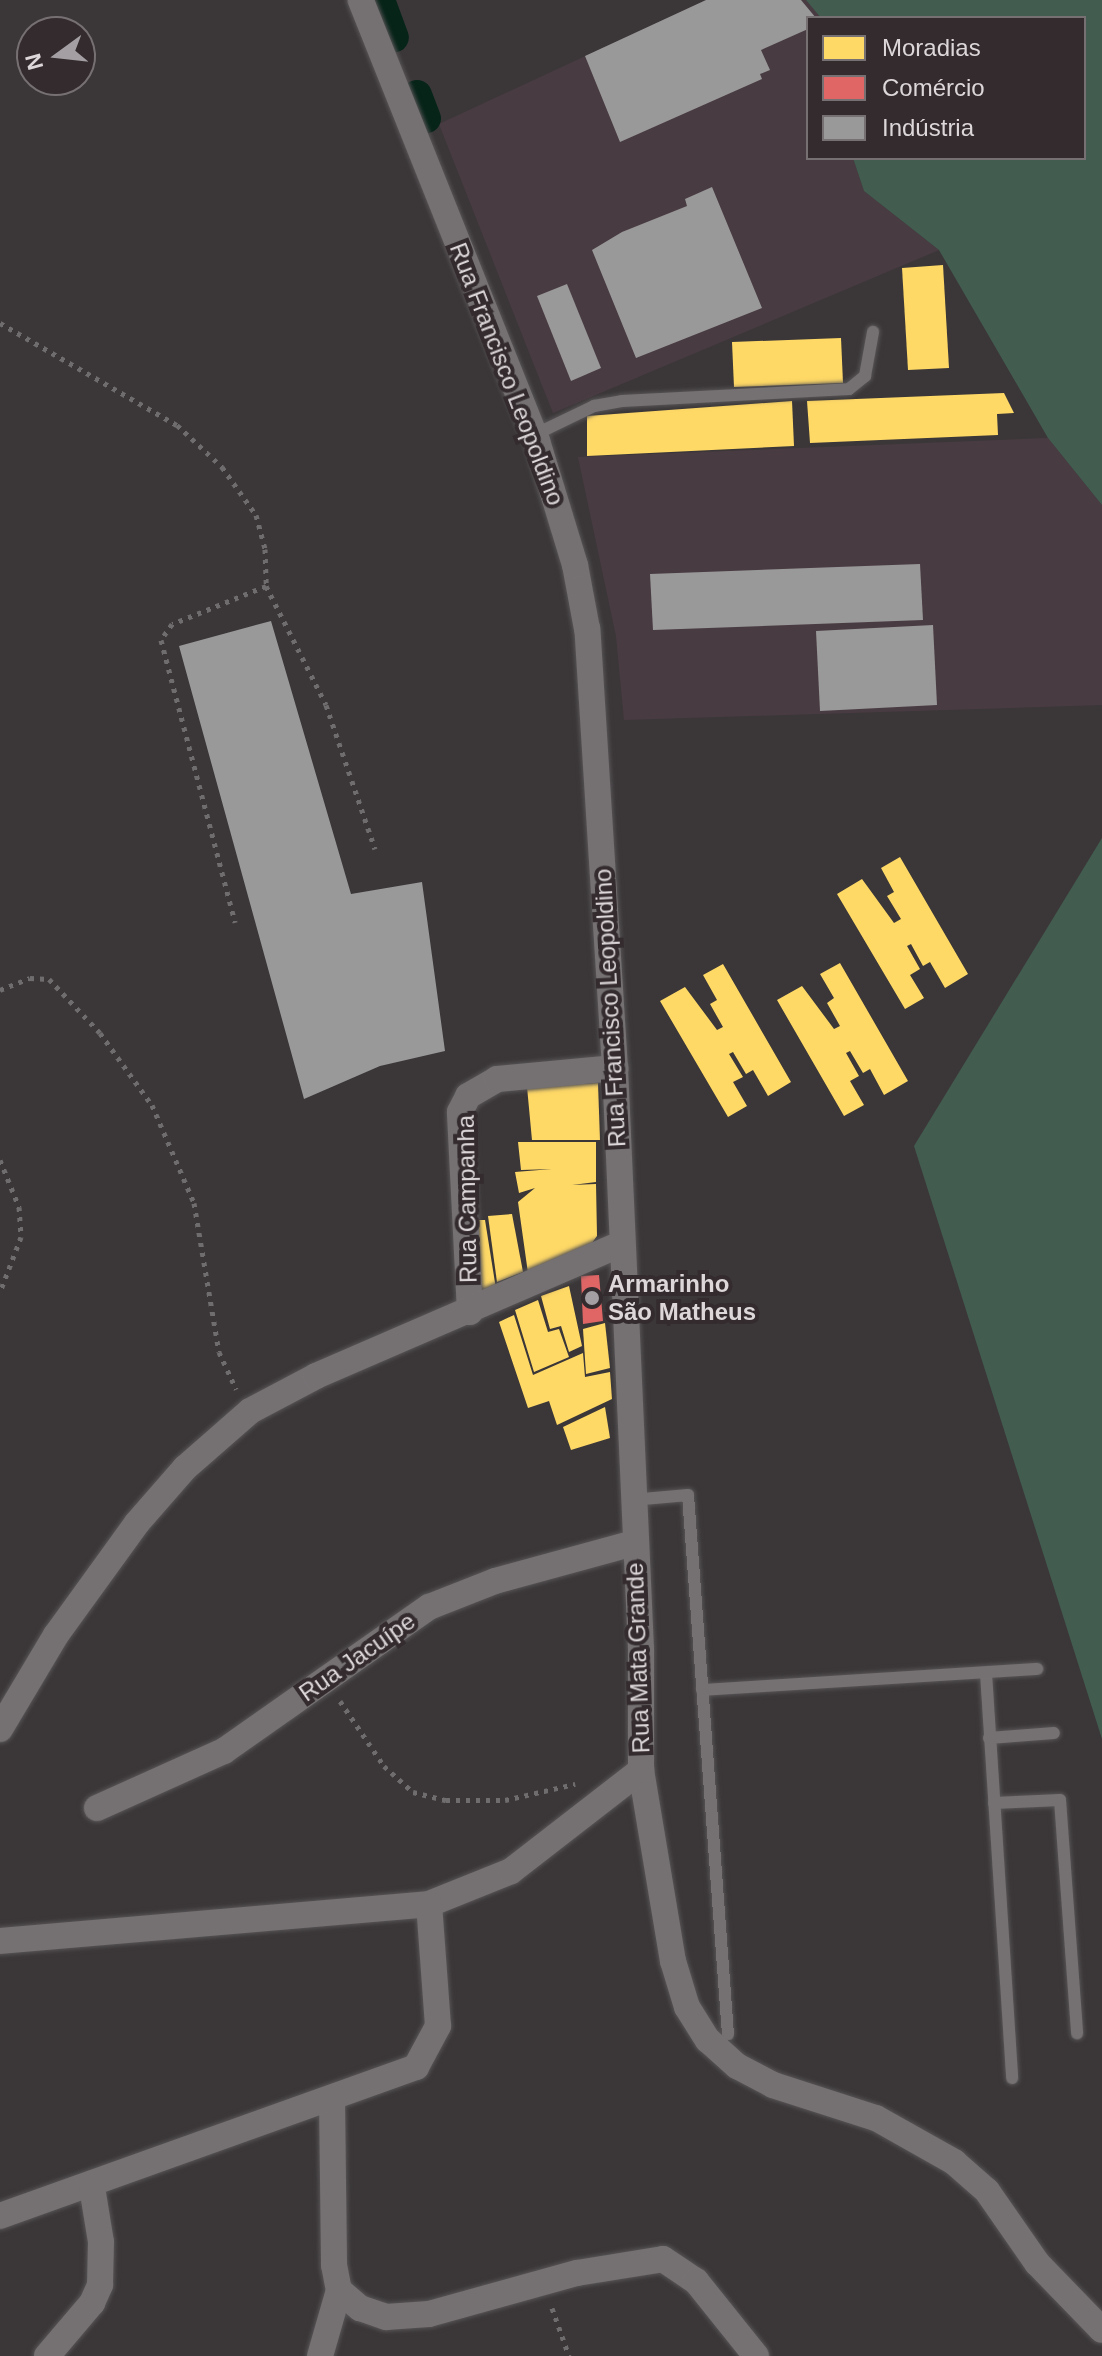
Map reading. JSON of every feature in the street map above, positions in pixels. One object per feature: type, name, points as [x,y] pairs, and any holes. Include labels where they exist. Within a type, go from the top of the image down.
[{"type":"street","name":"Rua Francisco Leopoldino","points":[[361,0],[534,435],[571,550],[587,629],[615,1068],[619,1245]]},
{"type":"street","name":"Rua Campanha","points":[[470,1312],[460,1112],[468,1096],[497,1079],[615,1068]]},
{"type":"street","points":[[0,1729],[56,1635],[137,1523],[185,1468],[250,1411],[316,1376],[619,1245]]},
{"type":"street","name":"Rua Mata Grande","points":[[0,1941],[429,1904],[511,1871],[641,1770],[634,1543],[619,1245]]},
{"type":"street","name":"Rua Jacuípe","points":[[97,1808],[224,1751],[324,1677],[429,1607],[495,1581],[634,1543]]},
{"type":"street","points":[[641,1770],[673,1961],[687,2007],[708,2040],[737,2066],[773,2085],[876,2118],[954,2162],[987,2191],[1037,2263],[1102,2330]]},
{"type":"street","points":[[0,2216],[92,2187],[416,2067],[438,2026],[429,1904]]},
{"type":"street","points":[[320,2356],[339,2290],[334,2265],[332,2098]]},
{"type":"street","points":[[47,2356],[92,2303],[100,2285],[101,2242],[92,2187]]},
{"type":"street","points":[[339,2290],[360,2308],[386,2317],[429,2314],[631,2261],[663,2259],[696,2281],[756,2356]]},
{"type":"lane","points":[[534,435],[594,406],[622,401],[849,389],[865,376],[873,332]]},
{"type":"lane","points":[[632,1500],[688,1495],[728,2035]]},
{"type":"lane","points":[[702,1690],[1037,1669]]},
{"type":"lane","points":[[986,1673],[1012,2078]]},
{"type":"lane","points":[[989,1738],[1054,1733]]},
{"type":"lane","points":[[994,1803],[1060,1800],[1077,2033]]},
{"type":"path","points":[[0,323],[177,425],[222,467],[256,515],[265,549],[266,586],[326,705],[375,849]]},
{"type":"path","points":[[235,922],[161,640],[172,624],[266,586]]},
{"type":"path","points":[[0,990],[30,978],[49,979],[100,1033],[152,1105],[194,1203],[219,1352],[250,1411]]},
{"type":"path","points":[[0,1160],[19,1207],[21,1237],[0,1292]]},
{"type":"path","points":[[324,1677],[384,1766],[413,1792],[446,1800],[505,1800],[581,1783]]},
{"type":"path","points":[[542,2282],[569,2356]]},
{"type":"shaded area","points":[[706,0],[806,0],[819,16],[806,16],[806,160],[854,160],[864,191],[939,250],[553,413],[439,124]]},
{"type":"shaded area","points":[[1048,438],[1102,505],[1102,705],[624,720],[616,636],[578,457]]},
{"type":"green space","points":[[806,0],[1102,0],[1102,505],[1048,438],[939,250],[864,191],[854,160],[1086,160],[1086,16],[819,16]]},
{"type":"green space","points":[[1102,838],[1102,1739],[914,1146]]},
{"type":"building: Moradias","points":[[943,265],[949,368],[908,370],[902,268]]},
{"type":"building: Moradias","points":[[841,338],[843,383],[734,387],[732,342]]},
{"type":"building: Moradias","points":[[1004,393],[1014,413],[997,414],[998,435],[810,443],[807,401]]},
{"type":"building: Moradias","points":[[792,401],[794,446],[587,456],[587,416]]},
{"type":"building: Moradias","points":[[900,857],[968,974],[945,988],[930,962],[923,966],[911,944],[907,946],[920,969],[910,975],[924,998],[905,1009],[837,894],[862,879],[894,923],[901,919],[887,896],[894,892],[881,868]]},
{"type":"building: Moradias","points":[[840,963],[908,1081],[884,1095],[870,1069],[863,1073],[850,1051],[846,1053],[859,1076],[850,1081],[864,1105],[844,1116],[777,1000],[802,986],[834,1029],[840,1026],[827,1003],[834,998],[820,974]]},
{"type":"building: Moradias","points":[[723,964],[791,1082],[768,1096],[753,1070],[746,1074],[733,1052],[729,1054],[743,1077],[733,1082],[747,1106],[728,1117],[660,1001],[685,987],[717,1030],[723,1027],[710,1004],[717,1000],[703,975]]},
{"type":"building: Moradias","points":[[598,1083],[600,1140],[532,1140],[527,1087]]},
{"type":"building: Moradias","points":[[518,1142],[596,1142],[596,1182],[572,1185],[596,1184],[597,1236],[589,1247],[528,1273],[518,1202],[535,1188],[519,1193],[515,1172],[552,1169],[521,1170]]},
{"type":"building: Moradias","points":[[512,1214],[523,1272],[497,1282],[488,1216]]},
{"type":"building: Moradias","points":[[468,1220],[485,1220],[496,1289],[478,1294]]},
{"type":"building: Moradias","points":[[569,1286],[582,1346],[569,1352],[561,1326],[550,1329],[541,1296]]},
{"type":"building: Moradias","points":[[538,1300],[548,1332],[559,1329],[569,1357],[534,1372],[515,1310]]},
{"type":"building: Moradias","points":[[514,1315],[533,1375],[583,1353],[585,1377],[610,1372],[612,1399],[557,1425],[549,1401],[528,1408],[499,1322]]},
{"type":"building: Moradias","points":[[605,1323],[610,1368],[586,1374],[583,1329]]},
{"type":"building: Moradias","points":[[605,1407],[610,1438],[571,1450],[563,1427]]},
{"type":"building: Comércio","name":"Armarinho São Matheus","points":[[599,1275],[603,1321],[583,1324],[581,1276]]},
{"type":"building: Indústria","points":[[706,0],[801,0],[814,16],[806,16],[806,30],[761,50],[770,70],[760,74],[762,79],[620,142],[585,56]]},
{"type":"building: Indústria","points":[[712,187],[762,308],[636,358],[592,250],[622,232],[687,206],[685,199]]},
{"type":"building: Indústria","points":[[567,284],[601,368],[571,381],[537,296]]},
{"type":"building: Indústria","points":[[920,564],[923,620],[653,630],[650,574]]},
{"type":"building: Indústria","points":[[271,621],[351,894],[422,882],[445,1051],[380,1066],[304,1099],[179,646]]},
{"type":"building: Indústria","points":[[933,625],[937,705],[820,711],[816,631]]},
{"type":"waterway","points":[[380,0],[394,38]]},
{"type":"waterway","points":[[417,95],[426,118]]},
{"type":"place","name":"Armarinho São Matheus","points":[[592,1298]]}]
